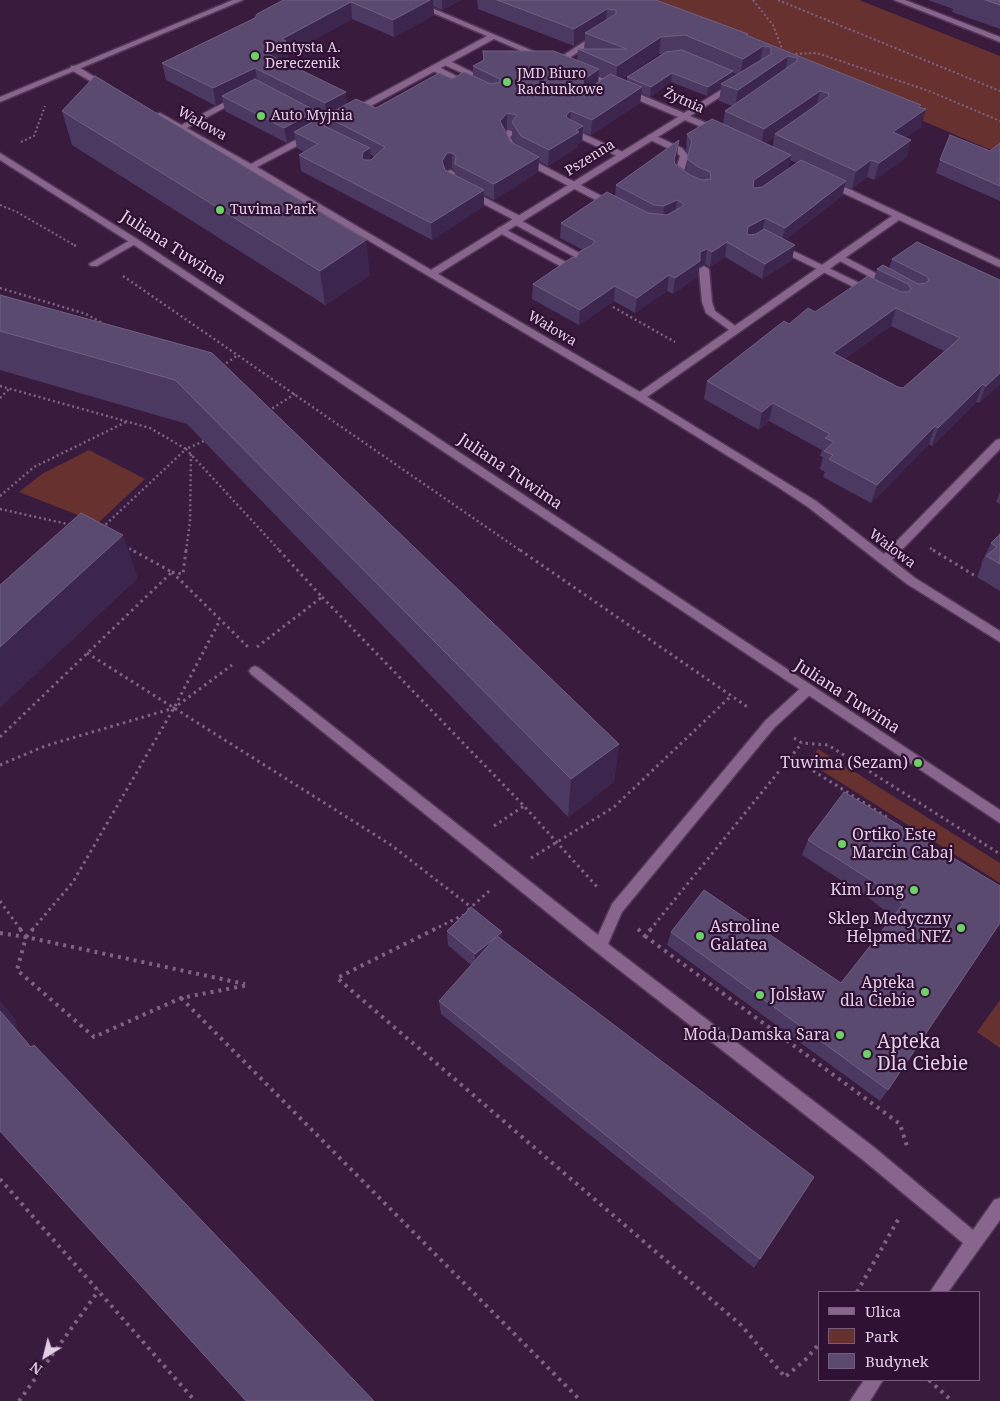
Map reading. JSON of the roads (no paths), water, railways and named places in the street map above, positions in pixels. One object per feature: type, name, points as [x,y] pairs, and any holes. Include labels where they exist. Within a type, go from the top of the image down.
[{"type":"street","points":[[0,100],[239,0]]},
{"type":"street","points":[[407,0],[560,64],[610,29]]},
{"type":"street","points":[[898,0],[1000,40]]},
{"type":"street","points":[[346,116],[494,36]]},
{"type":"street","points":[[445,62],[476,76]]},
{"type":"street","points":[[74,68],[114,91]]},
{"type":"street","points":[[434,68],[479,89]]},
{"type":"street","name":"Żytnia","points":[[573,69],[684,116],[716,127],[730,137]]},
{"type":"street","name":"Pszenna","points":[[431,274],[684,116],[738,79]]},
{"type":"street","points":[[180,128],[248,93]]},
{"type":"street","name":"Wałowa","points":[[147,109],[251,167],[640,397],[812,504],[884,561],[1000,637]]},
{"type":"street","points":[[296,109],[328,125]]},
{"type":"street","points":[[251,167],[337,121]]},
{"type":"street","points":[[571,131],[622,155]]},
{"type":"street","points":[[511,132],[506,137],[516,155],[624,211]]},
{"type":"street","points":[[651,136],[679,150],[684,156],[678,176],[692,186]]},
{"type":"street","name":"Juliana Tuwima","points":[[0,156],[134,241],[1000,818]]},
{"type":"street","points":[[452,173],[448,178],[449,182],[586,259]]},
{"type":"street","points":[[823,181],[1000,264]]},
{"type":"street","points":[[640,397],[898,216]]},
{"type":"street","points":[[501,230],[572,269]]},
{"type":"street","points":[[98,262],[134,241]]},
{"type":"street","points":[[768,242],[883,298]]},
{"type":"street","points":[[839,257],[902,291]]},
{"type":"street","points":[[704,269],[707,302],[711,313],[736,330]]},
{"type":"street","points":[[884,561],[1000,443]]},
{"type":"street","points":[[254,671],[600,946],[868,1154],[975,1242]]},
{"type":"street","points":[[600,946],[617,908],[770,724],[807,690]]},
{"type":"street","points":[[939,1291],[1000,1206]]},
{"type":"street","points":[[859,1401],[873,1381]]},
{"type":"place","name":"Dentysta A. Dereczenik","points":[[255,56]]},
{"type":"place","name":"JMD Biuro Rachunkowe","points":[[507,82]]},
{"type":"place","name":"Auto Myjnia","points":[[261,116]]},
{"type":"place","name":"Tuvima Park","points":[[220,210]]},
{"type":"place","name":"Tuwima (Sezam)","points":[[918,763]]},
{"type":"place","name":"Ortiko Este Marcin Cabaj","points":[[842,844]]},
{"type":"place","name":"Kim Long","points":[[914,890]]},
{"type":"place","name":"Sklep Medyczny Helpmed NFZ","points":[[961,928]]},
{"type":"place","name":"Astroline Galatea","points":[[700,936]]},
{"type":"place","name":"Apteka dla Ciebie","points":[[925,992]]},
{"type":"place","name":"Jolsław","points":[[760,995]]},
{"type":"place","name":"Moda Damska Sara","points":[[840,1035]]},
{"type":"place","name":"Apteka Dla Ciebie","points":[[867,1054]]}]
